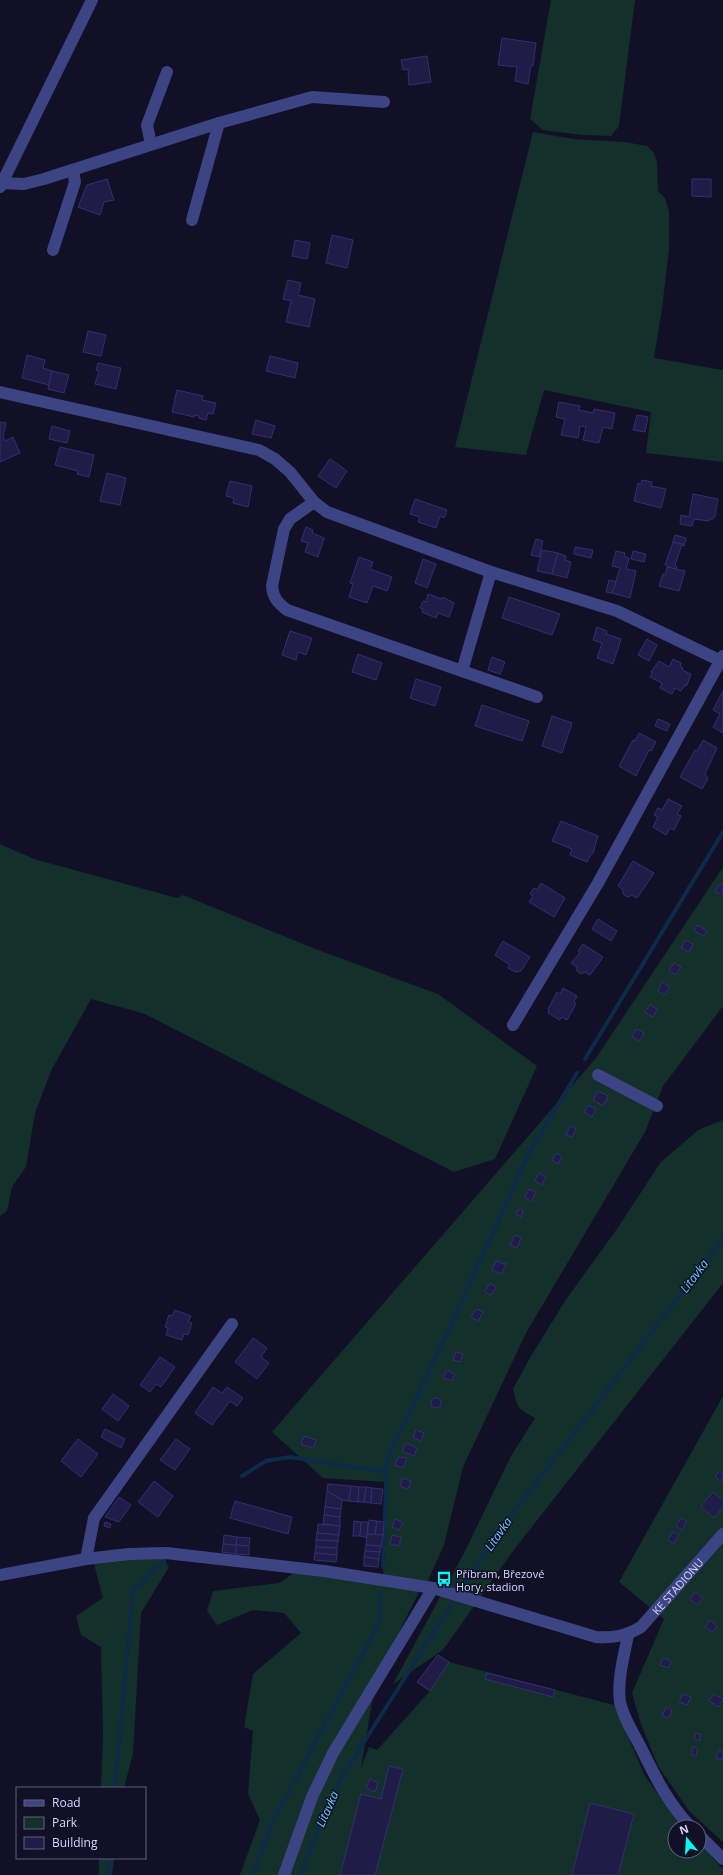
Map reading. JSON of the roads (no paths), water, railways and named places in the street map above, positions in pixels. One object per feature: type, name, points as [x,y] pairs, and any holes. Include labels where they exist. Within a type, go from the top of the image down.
[{"type":"street","points":[[92,0],[1,184],[24,184],[73,170],[219,123],[312,97],[384,102]]},
{"type":"street","points":[[151,144],[147,125],[167,72]]},
{"type":"street","points":[[192,220],[219,123]]},
{"type":"street","points":[[53,250],[75,182],[73,170]]},
{"type":"street","points":[[0,392],[259,450],[290,472],[314,502],[327,512],[491,572],[617,611],[722,659],[598,883],[513,1025]]},
{"type":"street","points":[[314,502],[290,519],[284,528],[272,586],[273,595],[279,604],[287,610],[537,697]]},
{"type":"street","points":[[462,671],[491,572]]},
{"type":"street","points":[[598,1075],[657,1106]]},
{"type":"street","points":[[86,1559],[94,1518],[232,1324]]},
{"type":"street","name":"KE STADIONU","points":[[628,1635],[641,1627],[723,1534]]},
{"type":"street","points":[[0,1575],[86,1559],[129,1554],[166,1553],[324,1571],[433,1588],[596,1637],[614,1638],[628,1635],[620,1684],[620,1702],[626,1719],[663,1792],[683,1819]]},
{"type":"street","points":[[284,1875],[312,1797],[333,1753],[433,1588]]},
{"type":"street","points":[[707,1843],[723,1859]]},
{"type":"waterway","points":[[585,1059],[723,832]]},
{"type":"waterway","points":[[383,1567],[387,1459],[446,1336],[529,1153],[577,1073]]},
{"type":"waterway","name":"Litavka","points":[[301,1875],[326,1808],[341,1778],[496,1535],[723,1239]]},
{"type":"waterway","points":[[242,1476],[266,1461],[290,1457],[386,1472]]},
{"type":"waterway","points":[[115,1787],[133,1591],[164,1561]]},
{"type":"waterway","points":[[253,1875],[272,1823],[379,1623],[380,1592]]},
{"type":"waterway","points":[[108,1875],[109,1859]]},
{"type":"place","name":"Příbram, Březové Hory, stadion","points":[[444,1579]]}]
